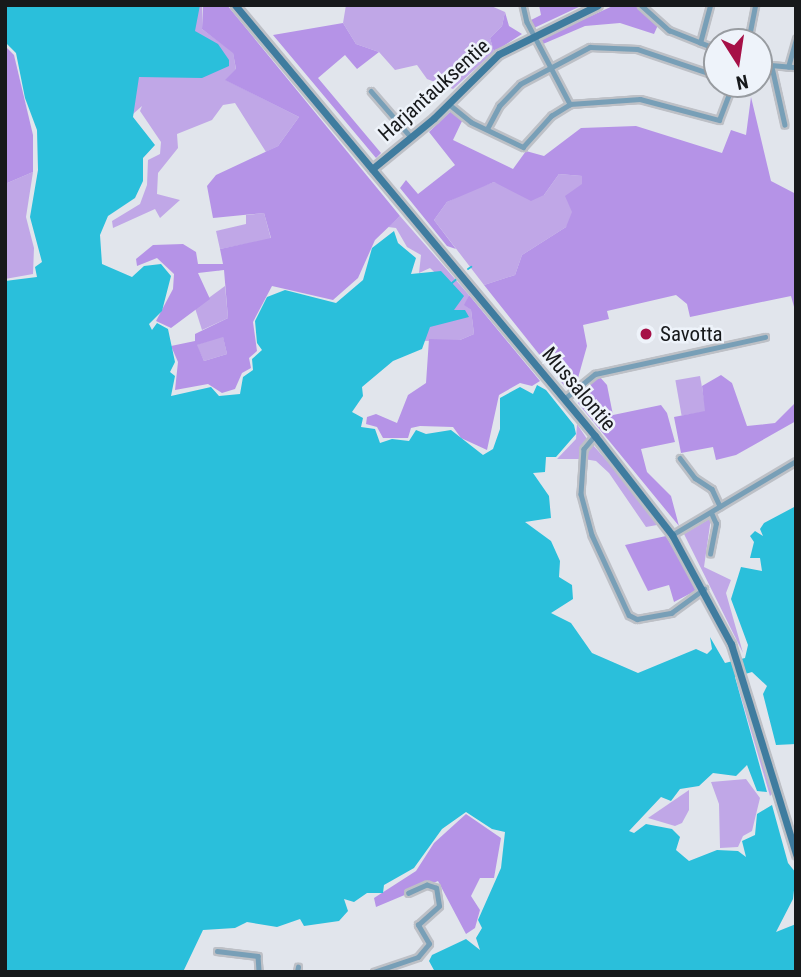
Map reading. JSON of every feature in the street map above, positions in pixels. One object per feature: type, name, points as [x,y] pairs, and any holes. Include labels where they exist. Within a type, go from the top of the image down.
[{"type":"main road","name":"Mussalontie","points":[[235,5],[595,436],[673,535],[705,589],[744,679],[796,854]]},
{"type":"main road","name":"Harjantauksentie","points":[[372,169],[448,104],[482,67],[533,33],[598,5]]},
{"type":"street","points":[[523,5],[533,33],[570,104]]},
{"type":"street","points":[[641,5],[669,30],[703,44]]},
{"type":"street","points":[[699,43],[710,5]]},
{"type":"street","points":[[751,28],[755,5]]},
{"type":"street","points":[[788,67],[796,39]]},
{"type":"street","points":[[487,129],[513,90],[550,64],[590,47],[614,45],[703,72]]},
{"type":"street","points":[[773,67],[796,67]]},
{"type":"street","points":[[773,71],[785,125]]},
{"type":"street","points":[[371,91],[411,137]]},
{"type":"street","points":[[448,104],[487,129],[527,146],[551,116],[570,104],[640,99],[715,120],[722,116],[728,98]]},
{"type":"street","points":[[564,399],[595,374],[765,337]]},
{"type":"street","points":[[595,436],[584,449],[581,494],[592,535],[629,615],[637,619],[671,613],[705,589]]},
{"type":"street","points":[[680,458],[695,478],[712,489],[720,507]]},
{"type":"street","points":[[673,535],[796,461]]},
{"type":"street","points":[[710,554],[716,524],[711,513]]},
{"type":"street","points":[[374,972],[418,957],[429,944],[418,925],[439,906],[436,888],[427,885],[408,893]]},
{"type":"street","points":[[217,951],[258,956],[259,972]]},
{"type":"shaded area","points":[[107,5],[202,5],[202,29],[233,52],[236,70],[226,80],[299,117],[278,146],[266,152],[235,103],[223,105],[212,120],[177,134],[178,148],[158,173],[157,194],[180,200],[160,218],[155,209],[113,228],[112,221],[140,204],[147,185],[148,160],[160,154],[161,142],[140,111],[142,106],[133,114]]},
{"type":"shaded area","points":[[203,5],[227,5],[400,216],[375,240],[358,278],[333,300],[272,286],[253,322],[257,351],[249,358],[251,368],[242,373],[235,389],[222,393],[208,384],[175,390],[178,362],[171,346],[195,341],[195,334],[228,318],[224,270],[198,273],[210,299],[171,328],[156,321],[173,289],[174,274],[157,258],[137,266],[136,259],[153,245],[183,244],[196,252],[198,264],[223,264],[220,249],[271,238],[264,213],[213,218],[207,186],[216,175],[278,146],[299,117],[225,80],[236,69],[233,53],[202,29]],"holes":[[[223,337],[227,354],[204,361],[197,345]]]},
{"type":"shaded area","points":[[346,5],[489,5],[505,12],[502,26],[490,38],[494,52],[453,89],[427,79],[417,65],[395,70],[379,52],[356,44],[343,23]]},
{"type":"shaded area","points":[[539,5],[583,5],[534,28],[531,20],[541,15]]},
{"type":"shaded area","points":[[615,5],[636,5],[658,25],[654,34],[620,23],[585,26],[543,44],[540,39]]},
{"type":"shaded area","points":[[505,12],[509,26],[522,34],[494,52],[490,38],[502,26]]},
{"type":"shaded area","points":[[343,23],[356,44],[379,52],[357,69],[345,55],[318,78],[381,153],[376,158],[273,35]]},
{"type":"shaded area","points":[[5,46],[14,55],[33,135],[33,172],[5,184]]},
{"type":"shaded area","points":[[751,98],[771,181],[796,194],[796,314],[791,296],[690,317],[687,304],[676,295],[607,311],[609,319],[583,325],[587,346],[578,378],[566,388],[484,285],[515,275],[522,255],[566,227],[572,212],[565,196],[582,184],[582,176],[559,174],[544,195],[531,201],[494,182],[447,202],[434,220],[456,249],[447,246],[400,188],[406,180],[418,194],[455,165],[429,132],[451,111],[463,119],[453,140],[513,169],[526,151],[544,156],[581,128],[636,126],[722,153],[731,130],[746,135]]},
{"type":"shaded area","points":[[33,172],[26,217],[34,248],[33,274],[5,279],[5,184]]},
{"type":"shaded area","points":[[559,174],[582,176],[592,203],[566,227],[522,255],[515,275],[484,285],[434,220],[447,202],[469,191],[494,182],[544,195]]},
{"type":"shaded area","points":[[264,213],[271,239],[220,249],[216,231],[246,224],[246,215]]},
{"type":"shaded area","points":[[400,216],[469,295],[465,305],[471,310],[474,334],[460,340],[422,341],[450,287],[430,268],[419,273],[421,255],[407,247],[396,228],[388,227]]},
{"type":"shaded area","points":[[225,286],[228,318],[202,330],[195,308]]},
{"type":"shaded area","points":[[469,295],[540,381],[532,386],[520,383],[499,395],[487,450],[461,438],[453,427],[420,426],[411,428],[408,438],[383,438],[377,427],[366,424],[367,417],[376,414],[397,423],[408,395],[426,383],[429,339],[460,340],[474,334],[471,310],[464,305]]},
{"type":"shaded area","points":[[223,336],[227,354],[204,361],[196,345]]},
{"type":"shaded area","points":[[721,375],[732,383],[747,426],[775,423],[794,404],[796,421],[736,455],[716,460],[713,447],[681,453],[674,417],[705,411],[702,386]]},
{"type":"shaded area","points":[[599,376],[607,385],[613,415],[661,405],[667,413],[675,442],[641,449],[647,472],[671,496],[679,526],[578,403],[579,392]]},
{"type":"shaded area","points":[[700,376],[706,411],[682,416],[675,380]]},
{"type":"shaded area","points":[[577,424],[587,439],[579,459],[557,459],[576,439]]},
{"type":"shaded area","points":[[592,444],[657,525],[646,527],[609,473],[596,461],[584,459]]},
{"type":"shaded area","points":[[711,518],[704,567],[731,580],[726,593],[743,653],[684,534]]},
{"type":"shaded area","points":[[666,536],[697,590],[674,602],[669,585],[648,591],[625,545]]},
{"type":"shaded area","points":[[740,682],[773,793],[770,796],[737,683]]},
{"type":"shaded area","points":[[746,779],[760,798],[752,831],[743,836],[738,847],[720,848],[719,804],[711,782]]},
{"type":"shaded area","points":[[689,790],[689,810],[682,823],[675,826],[648,818]]},
{"type":"shaded area","points":[[466,814],[501,838],[494,878],[480,878],[471,896],[480,910],[475,928],[466,934],[438,881],[376,907],[374,898],[416,871],[434,843]]},
{"type":"water","points":[[5,5],[200,5],[195,31],[218,44],[229,60],[229,66],[202,78],[139,77],[133,117],[155,145],[143,158],[143,181],[135,198],[108,216],[100,235],[102,264],[132,277],[144,266],[161,264],[171,276],[162,311],[149,324],[152,330],[157,323],[168,329],[175,362],[170,372],[175,376],[171,396],[211,387],[219,396],[240,394],[243,377],[253,370],[252,359],[262,350],[257,343],[255,321],[267,297],[285,290],[336,303],[363,280],[372,248],[394,231],[398,243],[416,258],[411,274],[441,271],[464,296],[454,310],[465,310],[469,317],[430,327],[422,349],[393,361],[362,387],[363,396],[352,412],[363,418],[361,427],[375,429],[380,443],[392,439],[409,441],[416,430],[426,434],[451,430],[483,455],[493,449],[500,429],[500,398],[520,387],[533,394],[537,385],[546,390],[574,425],[576,434],[556,457],[546,457],[545,472],[533,473],[549,496],[551,518],[525,522],[551,541],[560,561],[559,577],[572,585],[573,599],[551,613],[571,623],[592,653],[638,673],[696,649],[707,654],[712,649],[710,637],[725,663],[745,658],[748,645],[731,599],[741,567],[762,571],[760,558],[750,558],[754,542],[750,536],[755,531],[763,536],[760,529],[764,523],[796,506],[796,744],[776,745],[763,694],[767,686],[752,672],[735,677],[767,792],[757,791],[747,765],[736,776],[713,773],[699,786],[680,789],[671,801],[661,797],[629,831],[634,833],[646,824],[672,829],[680,837],[676,850],[689,861],[717,850],[738,851],[746,857],[742,841],[755,835],[757,814],[772,805],[788,863],[796,873],[793,899],[776,932],[796,924],[796,972],[435,972],[429,961],[432,955],[466,939],[480,950],[476,938],[482,928],[478,920],[501,868],[505,832],[492,829],[466,812],[442,829],[414,868],[384,885],[383,893],[367,893],[354,902],[344,899],[348,911],[339,921],[304,926],[300,919],[277,927],[247,922],[235,928],[203,930],[183,972],[5,972],[5,281],[37,277],[35,267],[42,262],[30,217],[38,170],[37,130],[25,98],[16,53],[5,42]]},
{"type":"waterway","points":[[452,283],[458,278]]},
{"type":"place","name":"Savotta","points":[[646,334]]}]
